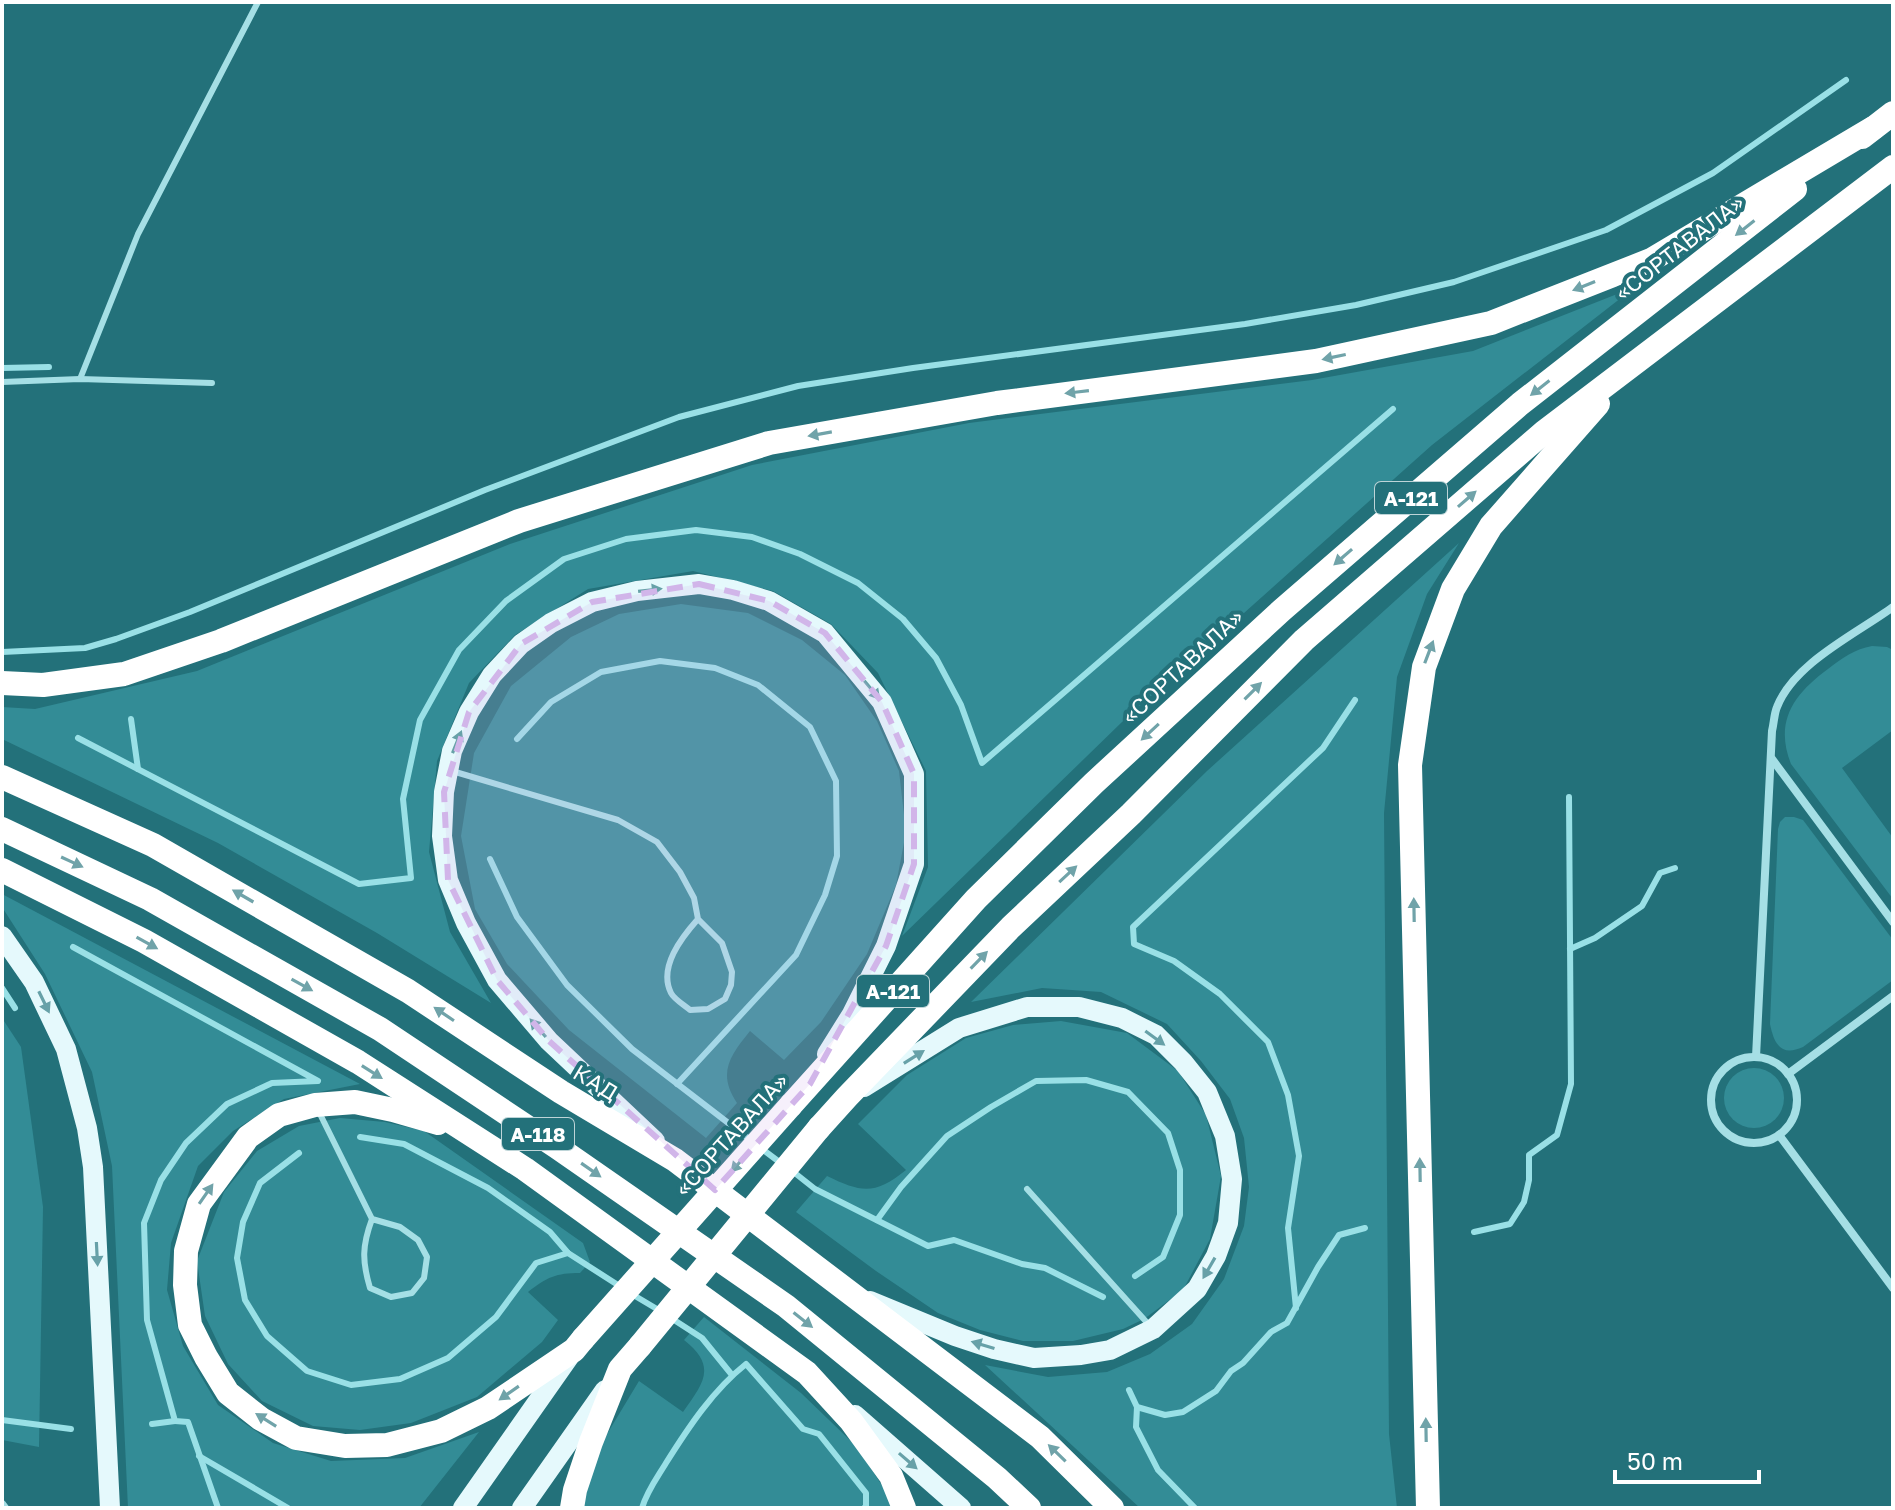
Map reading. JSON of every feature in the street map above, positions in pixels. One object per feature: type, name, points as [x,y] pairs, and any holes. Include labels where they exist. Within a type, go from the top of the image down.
[{"type":"highway","name":"«СОРТАВАЛА»","points":[[525,1169],[436,1122],[355,1102],[315,1105],[279,1115],[248,1137],[199,1204],[186,1251],[185,1285],[190,1325],[228,1393],[261,1419],[296,1438],[345,1446],[387,1445],[441,1431],[488,1408],[578,1344],[976,899],[1094,783],[1282,610],[1520,404],[1893,113]]},
{"type":"highway","points":[[2,683],[43,685],[124,674],[221,641],[519,521],[769,443],[997,403],[1316,361],[1491,323],[1651,260],[1873,128]]},
{"type":"highway","name":"А-121","points":[[620,1369],[847,1097],[1011,927],[1131,814],[1304,640],[1544,432],[1893,167]]},
{"type":"highway","points":[[1428,1508],[1410,765],[1424,667],[1453,589],[1491,526],[1622,373]]},
{"type":"highway","name":"КАД","points":[[2,777],[153,845],[408,991],[561,1092],[675,1160],[1040,1437],[1112,1508]]},
{"type":"highway","name":"А-118","points":[[2,829],[150,899],[380,1029],[786,1306],[997,1478],[1029,1508]]},
{"type":"highway","points":[[2,870],[144,941],[358,1062],[525,1169],[807,1373],[851,1421],[891,1476],[904,1508]]},
{"type":"highway","points":[[572,1508],[591,1442],[620,1369]]},
{"type":"main road","points":[[675,1160],[549,1041],[497,980],[466,923],[448,880],[442,836],[444,792],[452,751],[469,712],[492,675],[521,644],[551,623],[592,602],[637,591],[699,584],[769,601],[825,633],[882,702],[914,774],[914,864],[886,946],[852,1014],[810,1084]]},
{"type":"main road","points":[[2,936],[34,982],[66,1049],[87,1128],[93,1167],[110,1508]]},
{"type":"main road","points":[[847,1097],[959,1028],[1027,1007],[1079,1007],[1122,1018],[1156,1035],[1183,1062],[1207,1092],[1225,1136],[1232,1179],[1228,1223],[1216,1256],[1197,1289],[1153,1329],[1110,1350],[1034,1358],[955,1336],[855,1295]]},
{"type":"main road","points":[[463,1508],[578,1344]]},
{"type":"main road","points":[[522,1508],[620,1369]]},
{"type":"main road","points":[[807,1373],[961,1508]]},
{"type":"street","points":[[1756,1057],[1772,731],[1776,709],[1800,672],[1893,607]]},
{"type":"street","points":[[1771,758],[1893,922]]},
{"type":"street","points":[[1788,1074],[1893,996]]},
{"type":"street","points":[[1756,1057],[1769,1059],[1788,1074],[1795,1086],[1795,1113],[1779,1135],[1751,1143],[1736,1139],[1724,1131],[1715,1119],[1710,1105],[1711,1090],[1717,1076],[1728,1065],[1741,1058],[1756,1057]]},
{"type":"street","points":[[1779,1135],[1889,1275],[1893,1288]]},
{"type":"lane","points":[[80,379],[138,234],[258,2]]},
{"type":"lane","points":[[2,382],[80,379],[212,383]]},
{"type":"lane","points":[[449,771],[618,820],[657,842],[680,872],[694,898],[698,919],[722,943],[732,972],[725,999],[708,1009],[690,1010],[671,994],[669,965],[681,938],[698,919]]},
{"type":"lane","points":[[315,1105],[372,1219],[364,1243],[365,1269],[370,1288],[391,1297],[412,1293],[424,1278],[427,1257],[418,1240],[400,1227],[372,1219]]},
{"type":"lane","points":[[1027,1189],[1153,1329]]},
{"type":"highlighted area","points":[[699,584],[769,601],[825,633],[882,702],[914,774],[914,864],[886,946],[810,1084],[715,1190],[549,1041],[497,980],[448,880],[444,792],[469,712],[521,644],[592,602]]},
{"type":"shaded area","points":[[1635,287],[1432,445],[1122,722],[902,936],[928,867],[926,771],[878,673],[831,624],[773,591],[693,571],[588,589],[515,635],[469,683],[437,761],[429,852],[450,932],[491,1003],[377,933],[218,843],[2,739],[2,707],[35,709],[197,671],[510,544],[752,465],[969,423],[1312,380],[1473,351]]},
{"type":"shaded area","points":[[1459,543],[1427,594],[1397,677],[1384,813],[1389,1434],[1397,1508],[1140,1508],[985,1365],[1048,1377],[1107,1372],[1150,1354],[1192,1324],[1224,1279],[1244,1226],[1249,1187],[1244,1138],[1230,1099],[1167,1024],[1101,992],[1042,988],[971,1002],[1207,771]]},
{"type":"shaded area","points":[[681,604],[748,613],[802,640],[845,675],[877,721],[899,771],[906,832],[896,885],[867,954],[821,1022],[784,1060],[750,1031],[728,1065],[728,1083],[737,1103],[706,1138],[569,1030],[507,964],[475,909],[461,836],[474,753],[511,686],[571,637],[619,614]]},
{"type":"shaded area","points":[[1872,646],[1893,650],[1893,730],[1842,768],[1893,838],[1893,899],[1791,764],[1786,749],[1786,722],[1805,688],[1844,658]]},
{"type":"shaded area","points":[[1785,817],[1803,820],[1893,940],[1893,980],[1795,1050],[1784,1049],[1776,1043],[1770,1024],[1778,829]]},
{"type":"shaded area","points":[[2,894],[360,1084],[284,1099],[233,1131],[198,1166],[171,1243],[167,1290],[183,1346],[218,1405],[273,1443],[331,1461],[405,1458],[479,1432],[419,1508],[128,1508],[112,1166],[92,1072],[45,974],[2,907]]},
{"type":"shaded area","points":[[2,1018],[21,1047],[43,1207],[39,1447],[2,1440]]},
{"type":"shaded area","points":[[1061,1021],[1127,1033],[1178,1071],[1206,1115],[1221,1176],[1210,1239],[1183,1290],[1144,1319],[1123,1329],[1073,1341],[1023,1341],[980,1330],[938,1313],[796,1212],[827,1176],[850,1186],[868,1189],[886,1184],[906,1170],[858,1124],[907,1075],[966,1038],[1013,1025]]},
{"type":"shaded area","points":[[1754,1068],[1766,1070],[1775,1077],[1782,1086],[1782,1110],[1775,1119],[1766,1126],[1754,1128],[1742,1126],[1733,1119],[1726,1110],[1724,1098],[1726,1086],[1733,1077],[1742,1070]]},
{"type":"shaded area","points":[[340,1118],[385,1122],[424,1131],[583,1243],[590,1262],[580,1273],[552,1277],[528,1292],[558,1320],[542,1342],[477,1397],[411,1423],[360,1430],[313,1426],[262,1401],[228,1364],[205,1316],[197,1261],[224,1192],[257,1151],[299,1126]]},
{"type":"shaded area","points":[[704,1317],[801,1393],[856,1446],[891,1499],[893,1508],[580,1508],[598,1449],[639,1381],[683,1412],[696,1392],[704,1375],[704,1367],[695,1350],[684,1340]]},
{"type":"waterway","points":[[2,652],[85,648],[116,639],[190,612],[485,490],[679,417],[798,386],[1245,324],[1356,305],[1454,282],[1606,230],[1713,173],[1846,80]]},
{"type":"waterway","points":[[2,368],[49,367]]},
{"type":"waterway","points":[[78,738],[359,884],[411,878],[403,799],[420,720],[459,650],[506,601],[564,559],[626,539],[696,530],[752,537],[800,554],[858,583],[903,619],[936,658],[961,705],[982,763],[1393,409]]},
{"type":"waterway","points":[[517,739],[551,702],[601,672],[660,661],[715,668],[758,685],[810,727],[836,781],[837,856],[825,895],[796,955],[677,1084]]},
{"type":"waterway","points":[[1296,1308],[1288,1228],[1299,1156],[1288,1095],[1268,1042],[1220,994],[1174,961],[1134,944],[1133,927],[1323,748],[1355,700]]},
{"type":"waterway","points":[[131,719],[138,769]]},
{"type":"waterway","points":[[1474,1232],[1510,1224],[1524,1202],[1529,1180],[1529,1155],[1557,1135],[1571,1084],[1569,797]]},
{"type":"waterway","points":[[490,859],[517,917],[567,985],[632,1049],[753,1142]]},
{"type":"waterway","points":[[1570,949],[1595,938],[1642,906],[1660,873],[1675,868]]},
{"type":"waterway","points":[[73,947],[318,1081],[272,1083],[227,1104],[186,1143],[161,1180],[144,1223],[147,1320],[175,1421],[188,1422],[218,1508]]},
{"type":"waterway","points":[[2,988],[15,1008]]},
{"type":"waterway","points":[[877,1220],[901,1187],[947,1136],[1036,1081],[1086,1080],[1128,1092],[1168,1133],[1180,1170],[1180,1215],[1163,1257],[1135,1276]]},
{"type":"waterway","points":[[360,1137],[404,1144],[488,1188],[550,1232],[568,1253],[621,1287]]},
{"type":"waterway","points":[[762,1149],[782,1164]]},
{"type":"waterway","points":[[299,1153],[260,1183],[243,1222],[237,1258],[245,1300],[267,1336],[307,1371],[351,1385],[400,1379],[448,1358],[496,1317],[536,1263],[568,1253]]},
{"type":"waterway","points":[[791,1170],[815,1189],[928,1246],[954,1240],[1022,1264],[1045,1268],[1103,1297]]},
{"type":"waterway","points":[[1129,1390],[1137,1407],[1165,1415],[1183,1412],[1216,1391],[1231,1371],[1243,1363],[1271,1332],[1287,1323],[1339,1235],[1365,1228]]},
{"type":"waterway","points":[[630,1293],[662,1312]]},
{"type":"waterway","points":[[671,1318],[702,1338],[732,1375]]},
{"type":"waterway","points":[[642,1508],[652,1485],[692,1423],[746,1364],[803,1429],[819,1434],[866,1493],[864,1508]]},
{"type":"waterway","points":[[1137,1407],[1136,1427],[1158,1470],[1195,1508]]},
{"type":"waterway","points":[[2,1420],[71,1429]]},
{"type":"waterway","points":[[152,1424],[175,1421]]},
{"type":"waterway","points":[[199,1456],[288,1508]]}]
